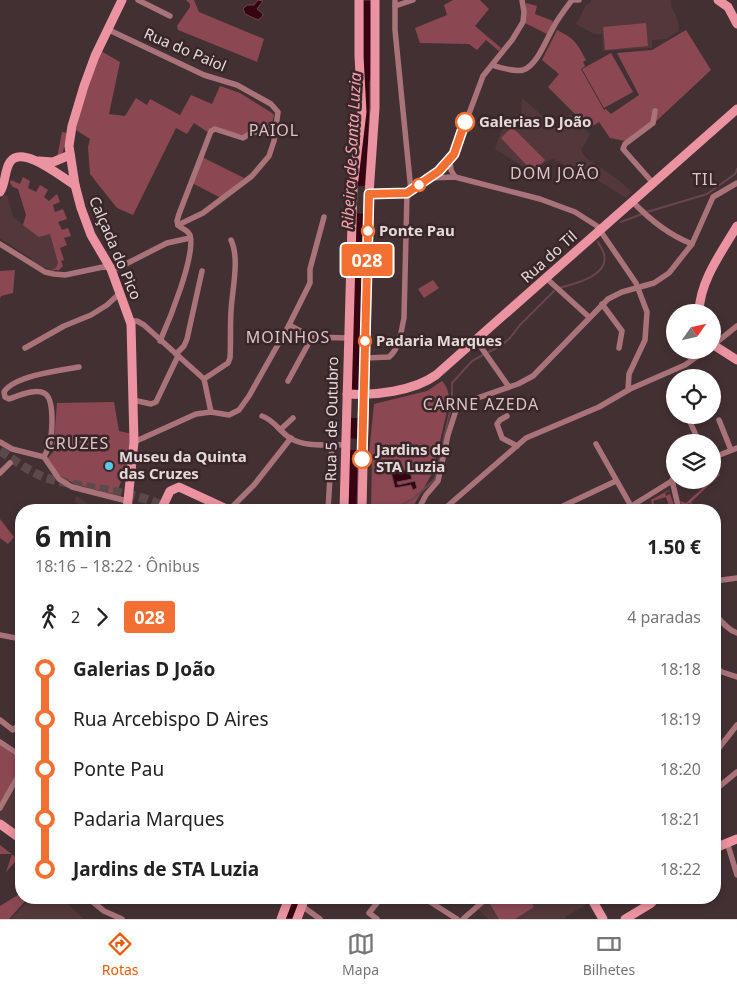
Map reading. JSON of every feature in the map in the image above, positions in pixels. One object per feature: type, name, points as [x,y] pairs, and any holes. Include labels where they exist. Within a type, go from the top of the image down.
[{"type":"main road","name":"Calçada do Pico","points":[[122,0],[95,56],[79,100],[72,126],[70,155],[74,185],[91,235],[111,269],[130,321],[133,356],[134,442],[127,504]]},
{"type":"main road","name":"Rua 5 de Outubro","points":[[344,504],[353,192],[362,112],[359,56],[360,0]]},
{"type":"main road","points":[[362,504],[361,445],[364,415],[369,194],[375,108],[376,0]]},
{"type":"main road","points":[[718,0],[728,7],[737,24]]},
{"type":"main road","name":"Rua do Til","points":[[347,394],[364,395],[379,393],[427,382],[737,109]]},
{"type":"main road","points":[[36,161],[53,162],[70,155]]},
{"type":"main road","points":[[0,192],[10,172],[10,162],[17,156],[23,156],[36,161],[74,185]]},
{"type":"main road","points":[[353,192],[369,194]]},
{"type":"main road","points":[[700,304],[702,291],[709,276],[737,226]]},
{"type":"main road","points":[[721,351],[737,360]]},
{"type":"main road","points":[[364,415],[372,400],[379,393]]},
{"type":"main road","points":[[347,445],[361,445]]},
{"type":"main road","points":[[164,504],[170,491],[179,488],[215,504]]},
{"type":"main road","points":[[0,824],[15,835]]},
{"type":"main road","points":[[721,845],[737,839]]},
{"type":"main road","points":[[281,919],[287,904]]},
{"type":"main road","points":[[297,919],[303,904]]},
{"type":"main road","points":[[589,904],[602,917]]},
{"type":"main road","points":[[594,904],[602,917]]},
{"type":"main road","points":[[625,919],[650,904]]},
{"type":"street","points":[[138,0],[170,16]]},
{"type":"street","points":[[365,358],[389,357],[400,338],[404,318],[409,192],[395,30],[395,3],[413,0]]},
{"type":"street","points":[[369,194],[409,192],[450,160],[454,154],[483,76],[512,40],[523,22],[522,0]]},
{"type":"street","points":[[492,65],[519,70],[526,69],[534,62],[555,24],[570,3],[579,0]]},
{"type":"street","name":"Rua do Paiol","points":[[107,29],[204,75],[237,85],[272,104],[278,112],[274,133]]},
{"type":"street","points":[[653,183],[623,149],[625,144],[652,123],[655,111]]},
{"type":"street","points":[[215,129],[243,138],[252,132],[274,133],[274,141],[269,156],[252,176],[202,213],[178,226],[177,219],[210,132],[215,129]]},
{"type":"street","points":[[450,160],[454,176]]},
{"type":"street","points":[[440,169],[454,176],[540,199],[565,208],[585,217],[600,230],[638,287],[647,312],[647,330],[641,352],[629,374],[628,390]]},
{"type":"street","points":[[440,169],[442,178]]},
{"type":"street","points":[[428,178],[454,176]]},
{"type":"street","points":[[421,504],[438,481],[448,435],[458,406],[518,384],[542,369],[602,304],[614,295],[654,283],[669,273],[692,244],[713,197],[737,183]]},
{"type":"street","points":[[632,201],[678,238],[692,244]]},
{"type":"street","points":[[134,442],[196,414],[211,412],[229,415],[239,410],[249,396],[289,325],[310,283],[310,269],[324,217]]},
{"type":"street","points":[[160,341],[180,292],[189,252],[190,238],[187,231],[178,226]]},
{"type":"street","points":[[0,244],[38,268],[54,274],[65,275],[103,268],[118,268],[167,243],[190,238]]},
{"type":"street","points":[[204,379],[228,363],[230,358],[235,248],[231,240]]},
{"type":"street","points":[[134,400],[151,404],[156,402],[177,355],[187,340],[202,271]]},
{"type":"street","points":[[546,278],[589,317]]},
{"type":"street","points":[[25,348],[64,326],[92,315],[120,293]]},
{"type":"street","points":[[602,304],[622,331],[619,348]]},
{"type":"street","points":[[130,321],[144,324],[160,341],[204,379],[211,412]]},
{"type":"street","points":[[289,325],[312,337],[348,338]]},
{"type":"street","points":[[721,338],[737,326]]},
{"type":"street","points":[[288,380],[312,337]]},
{"type":"street","points":[[476,340],[509,387]]},
{"type":"street","points":[[450,504],[526,438],[599,407],[628,390],[685,365],[693,359]]},
{"type":"street","points":[[44,457],[50,442],[52,406],[50,399],[44,393],[37,391],[9,399],[5,397],[4,392],[12,384],[50,372],[79,367]]},
{"type":"street","points":[[262,416],[270,419],[290,438],[311,446],[347,445]]},
{"type":"street","points":[[507,416],[500,420],[498,424],[502,438],[518,445]]},
{"type":"street","points":[[281,429],[293,418]]},
{"type":"street","points":[[720,424],[734,449],[721,454]]},
{"type":"street","points":[[235,504],[254,485],[290,438]]},
{"type":"street","points":[[0,442],[12,449],[44,457],[59,479],[72,487],[121,504]]},
{"type":"street","points":[[328,504],[332,444]]},
{"type":"street","points":[[596,444],[616,481],[633,504]]},
{"type":"street","points":[[0,474],[10,463]]},
{"type":"street","points":[[567,504],[616,481]]},
{"type":"street","points":[[637,504],[666,484]]},
{"type":"street","points":[[676,489],[678,504]]},
{"type":"street","points":[[721,580],[737,578]]},
{"type":"street","points":[[721,622],[737,633]]},
{"type":"street","points":[[0,635],[15,638]]},
{"type":"street","points":[[721,671],[737,677]]},
{"type":"street","points":[[0,720],[13,730],[15,728]]},
{"type":"street","points":[[721,745],[737,725]]},
{"type":"street","points":[[0,742],[15,752]]},
{"type":"street","points":[[721,785],[737,772]]},
{"type":"street","points":[[0,808],[15,782]]},
{"type":"street","points":[[727,842],[737,875]]},
{"type":"street","points":[[95,904],[104,911],[122,919]]},
{"type":"street","points":[[306,904],[320,919]]},
{"type":"street","points":[[376,904],[369,913],[377,919]]},
{"type":"street","points":[[433,904],[457,919]]},
{"type":"street","points":[[463,919],[480,904]]},
{"type":"shaded area","points":[[186,0],[194,0],[199,12],[264,39],[257,62],[178,30],[177,26],[190,7]]},
{"type":"shaded area","points":[[258,0],[263,1],[257,9],[263,16],[258,20],[245,14],[243,9],[247,5],[254,5]]},
{"type":"shaded area","points":[[363,0],[372,0],[357,504],[347,504],[352,272],[363,56]]},
{"type":"shaded area","points":[[453,0],[480,0],[489,9],[475,26],[501,48],[499,51],[486,40],[477,50],[469,44],[420,43],[415,28],[447,15],[444,5]]},
{"type":"shaded area","points":[[591,0],[671,0],[671,6],[678,20],[679,31],[666,39],[652,40],[652,48],[603,51],[602,34],[594,34],[576,24],[586,5]]},
{"type":"shaded area","points":[[526,3],[537,6],[535,14],[553,21],[547,34],[525,23]]},
{"type":"shaded area","points":[[646,23],[648,46],[605,50],[603,27]]},
{"type":"shaded area","points":[[557,30],[572,39],[580,49],[586,60],[583,62],[585,66],[581,69],[604,110],[606,109],[611,114],[639,95],[617,53],[652,50],[686,30],[711,70],[651,126],[625,141],[610,138],[599,122],[589,128],[548,87],[559,74],[542,60]]},
{"type":"shaded area","points":[[101,51],[120,62],[109,114],[125,116],[136,98],[147,105],[150,99],[180,115],[191,95],[212,104],[220,86],[240,93],[272,113],[274,115],[270,132],[243,135],[214,127],[209,133],[194,123],[187,134],[176,128],[133,215],[117,208],[90,174],[88,147],[90,139],[76,130],[82,103]]},
{"type":"shaded area","points":[[611,53],[633,92],[604,108],[582,69]]},
{"type":"shaded area","points":[[522,98],[555,127],[570,114],[590,134],[581,150],[586,158],[616,178],[632,192],[626,198],[583,171],[568,167],[553,159],[544,163],[534,173],[495,149],[502,129],[511,120],[515,124],[521,118]]},
{"type":"shaded area","points":[[512,127],[545,160],[533,172],[501,138]]},
{"type":"shaded area","points":[[62,132],[67,133],[63,152],[57,158]]},
{"type":"shaded area","points":[[202,157],[244,178],[221,198],[192,183]]},
{"type":"shaded area","points":[[23,177],[30,181],[28,188],[36,192],[40,185],[48,190],[44,197],[49,201],[57,194],[60,202],[53,205],[55,212],[63,209],[67,219],[58,222],[62,230],[68,228],[71,236],[64,238],[67,245],[60,248],[64,260],[61,261],[63,266],[59,270],[51,270],[56,268],[58,263],[50,234],[39,237],[23,225],[26,215],[18,189],[10,183],[11,180],[20,184]]},
{"type":"shaded area","points":[[4,195],[7,195],[13,217],[39,236],[50,234],[58,263],[57,268],[54,270],[40,266],[0,238],[0,201]]},
{"type":"shaded area","points":[[15,270],[13,293],[1,296],[0,299],[0,271]]},
{"type":"shaded area","points":[[433,280],[439,288],[424,298],[418,289]]},
{"type":"shaded area","points":[[442,381],[446,386],[449,396],[433,472],[414,504],[371,504],[372,458],[369,453],[374,404],[427,391]]},
{"type":"shaded area","points":[[114,402],[119,431],[132,434],[128,463],[116,495],[75,484],[60,476],[47,459],[53,452],[57,403]]},
{"type":"shaded area","points":[[402,469],[403,471],[409,469],[412,479],[397,482],[398,485],[415,481],[417,488],[413,490],[411,485],[395,488],[391,472]]},
{"type":"shaded area","points":[[701,489],[705,489],[691,502],[692,504],[681,504],[680,501],[686,503]]},
{"type":"shaded area","points":[[669,490],[665,493],[666,496],[670,494],[674,504],[668,504],[666,497],[653,501],[654,504],[652,504],[651,500]]},
{"type":"shaded area","points":[[77,496],[88,504],[78,504],[74,501]]},
{"type":"shaded area","points":[[0,519],[14,537],[8,544],[0,538]]},
{"type":"shaded area","points":[[0,745],[15,756],[15,777],[0,803]]},
{"type":"shaded area","points":[[15,786],[15,829],[0,819],[0,812]]},
{"type":"shaded area","points":[[0,845],[12,854],[0,854]]},
{"type":"shaded area","points":[[12,854],[15,856],[15,862],[6,872]]},
{"type":"shaded area","points":[[15,897],[15,904],[22,904],[9,919],[0,919],[0,906]]},
{"type":"shaded area","points":[[25,904],[68,904],[84,919],[11,919]]},
{"type":"shaded area","points":[[289,904],[301,904],[295,919],[284,919]]},
{"type":"shaded area","points":[[484,904],[586,905],[565,917],[566,919],[488,919],[477,908]]},
{"type":"shaded area","points":[[490,904],[532,904],[534,907],[515,919],[499,919]]},
{"type":"pier","points":[[356,186],[366,186],[365,214],[355,213]]},
{"type":"pier","points":[[349,389],[361,390],[360,418],[349,418]]},
{"type":"pier","points":[[348,438],[359,439],[359,450],[348,450]]},
{"type":"waterway","points":[[647,212],[707,194],[735,174],[737,169]]},
{"type":"waterway","points":[[621,222],[642,214]]},
{"type":"waterway","points":[[559,288],[589,278],[602,268],[604,254],[598,242]]},
{"type":"waterway","points":[[404,504],[414,498],[435,479],[452,402],[452,383],[472,361],[502,345],[510,338],[520,325],[554,291]]},
{"type":"tunnel","points":[[0,451],[43,477],[65,483],[128,494],[160,504]]},
{"type":"bus line","name":"028","points":[[362,459],[369,194],[404,194],[439,171],[454,154],[465,122]]},
{"type":"place","name":"Galerias D João","points":[[465,122]]},
{"type":"place","name":"Ponte Pau","points":[[368,231]]},
{"type":"place","name":"Padaria Marques","points":[[365,341]]},
{"type":"place","name":"Jardins de STA Luzia","points":[[362,459]]},
{"type":"place","name":"Museu da Quinta das Cruzes","points":[[109,466]]},
{"type":"district","name":"PAIOL","points":[[274,130]]},
{"type":"district","name":"DOM JOÃO","points":[[555,173]]},
{"type":"district","name":"TIL","points":[[705,179]]},
{"type":"district","name":"MOINHOS","points":[[288,337]]},
{"type":"district","name":"CARNE AZEDA","points":[[481,404]]},
{"type":"district","name":"CRUZES","points":[[77,443]]},
{"type":"water label","name":"Ribeira de Santa Luzia","points":[[351,151]]}]
